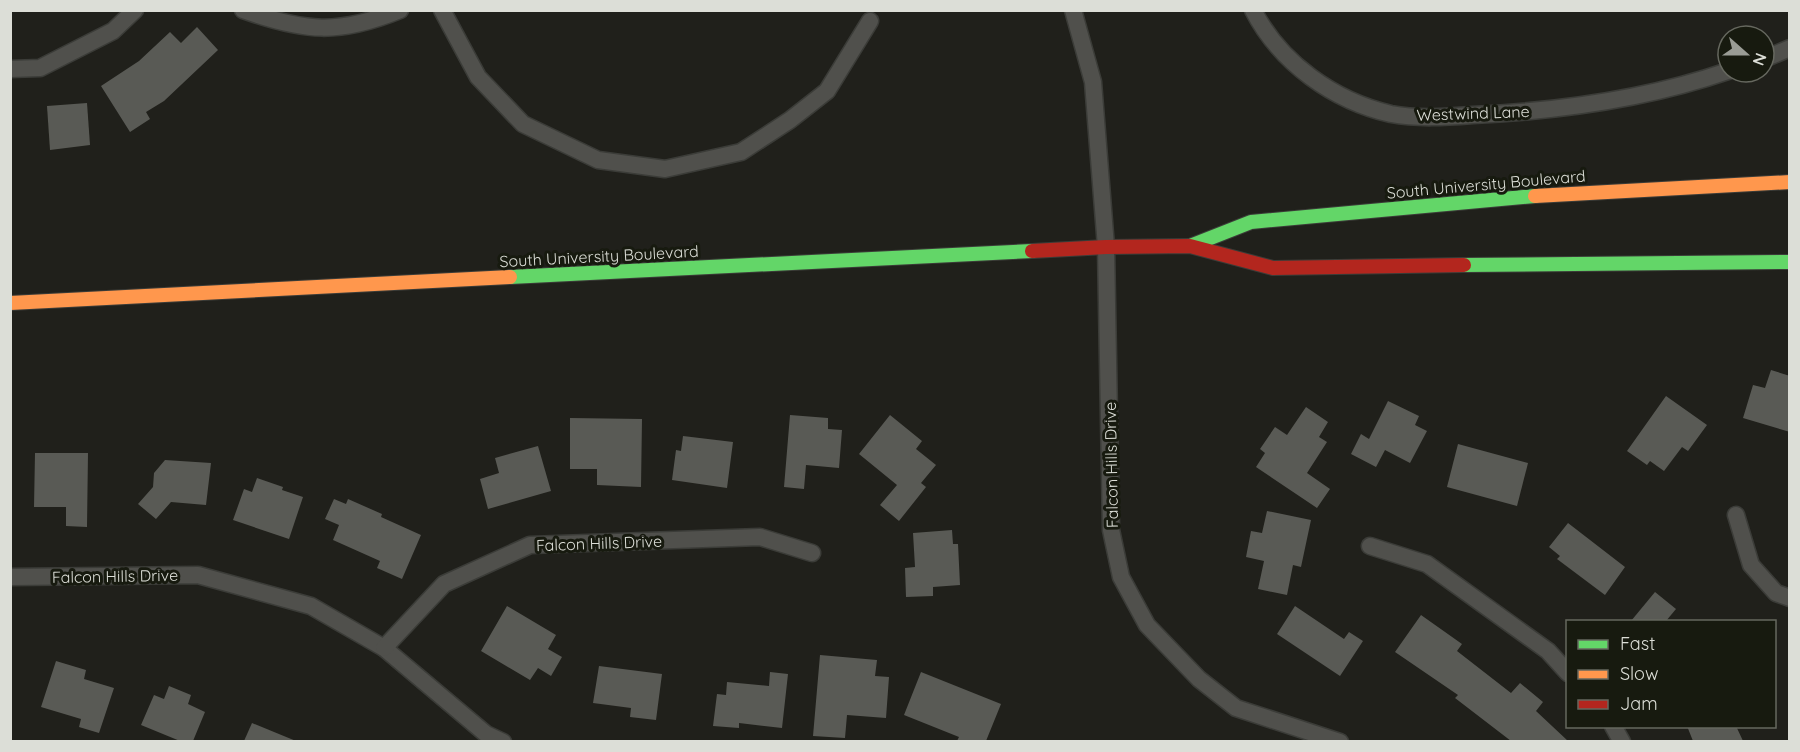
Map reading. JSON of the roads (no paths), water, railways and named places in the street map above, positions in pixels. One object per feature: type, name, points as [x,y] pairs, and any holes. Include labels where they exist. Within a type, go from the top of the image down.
[{"type":"main road","name":"South University Boulevard","points":[[1190,246],[1251,222],[1579,192],[1790,182]]},
{"type":"main road","name":"South University Boulevard","points":[[10,303],[1106,247],[1190,246],[1274,268],[1790,262]]},
{"type":"street","points":[[10,69],[40,68],[113,31],[135,10]]},
{"type":"street","points":[[243,10],[270,20],[303,27],[343,28],[372,21],[400,10]]},
{"type":"street","points":[[442,10],[478,77],[523,124],[598,160],[665,169],[741,152],[790,120],[827,92],[870,21]]},
{"type":"street","name":"Falcon Hills Drive","points":[[1073,10],[1093,82],[1106,247],[1111,530],[1121,577],[1147,625],[1199,679],[1236,708],[1340,741]]},
{"type":"street","name":"Westwind Lane","points":[[1253,10],[1276,44],[1309,78],[1347,99],[1392,114],[1436,117],[1506,114],[1592,104],[1684,86],[1716,75]]},
{"type":"street","points":[[1736,515],[1751,565],[1776,592],[1790,598]]},
{"type":"street","name":"Falcon Hills Drive","points":[[384,648],[444,584],[530,545],[760,537],[812,553]]},
{"type":"street","points":[[1370,546],[1426,564],[1548,651],[1566,671]]},
{"type":"street","name":"Falcon Hills Drive","points":[[10,576],[198,575],[311,606],[384,648],[486,734],[503,741]]},
{"type":"street","points":[[1614,728],[1622,741]]}]
